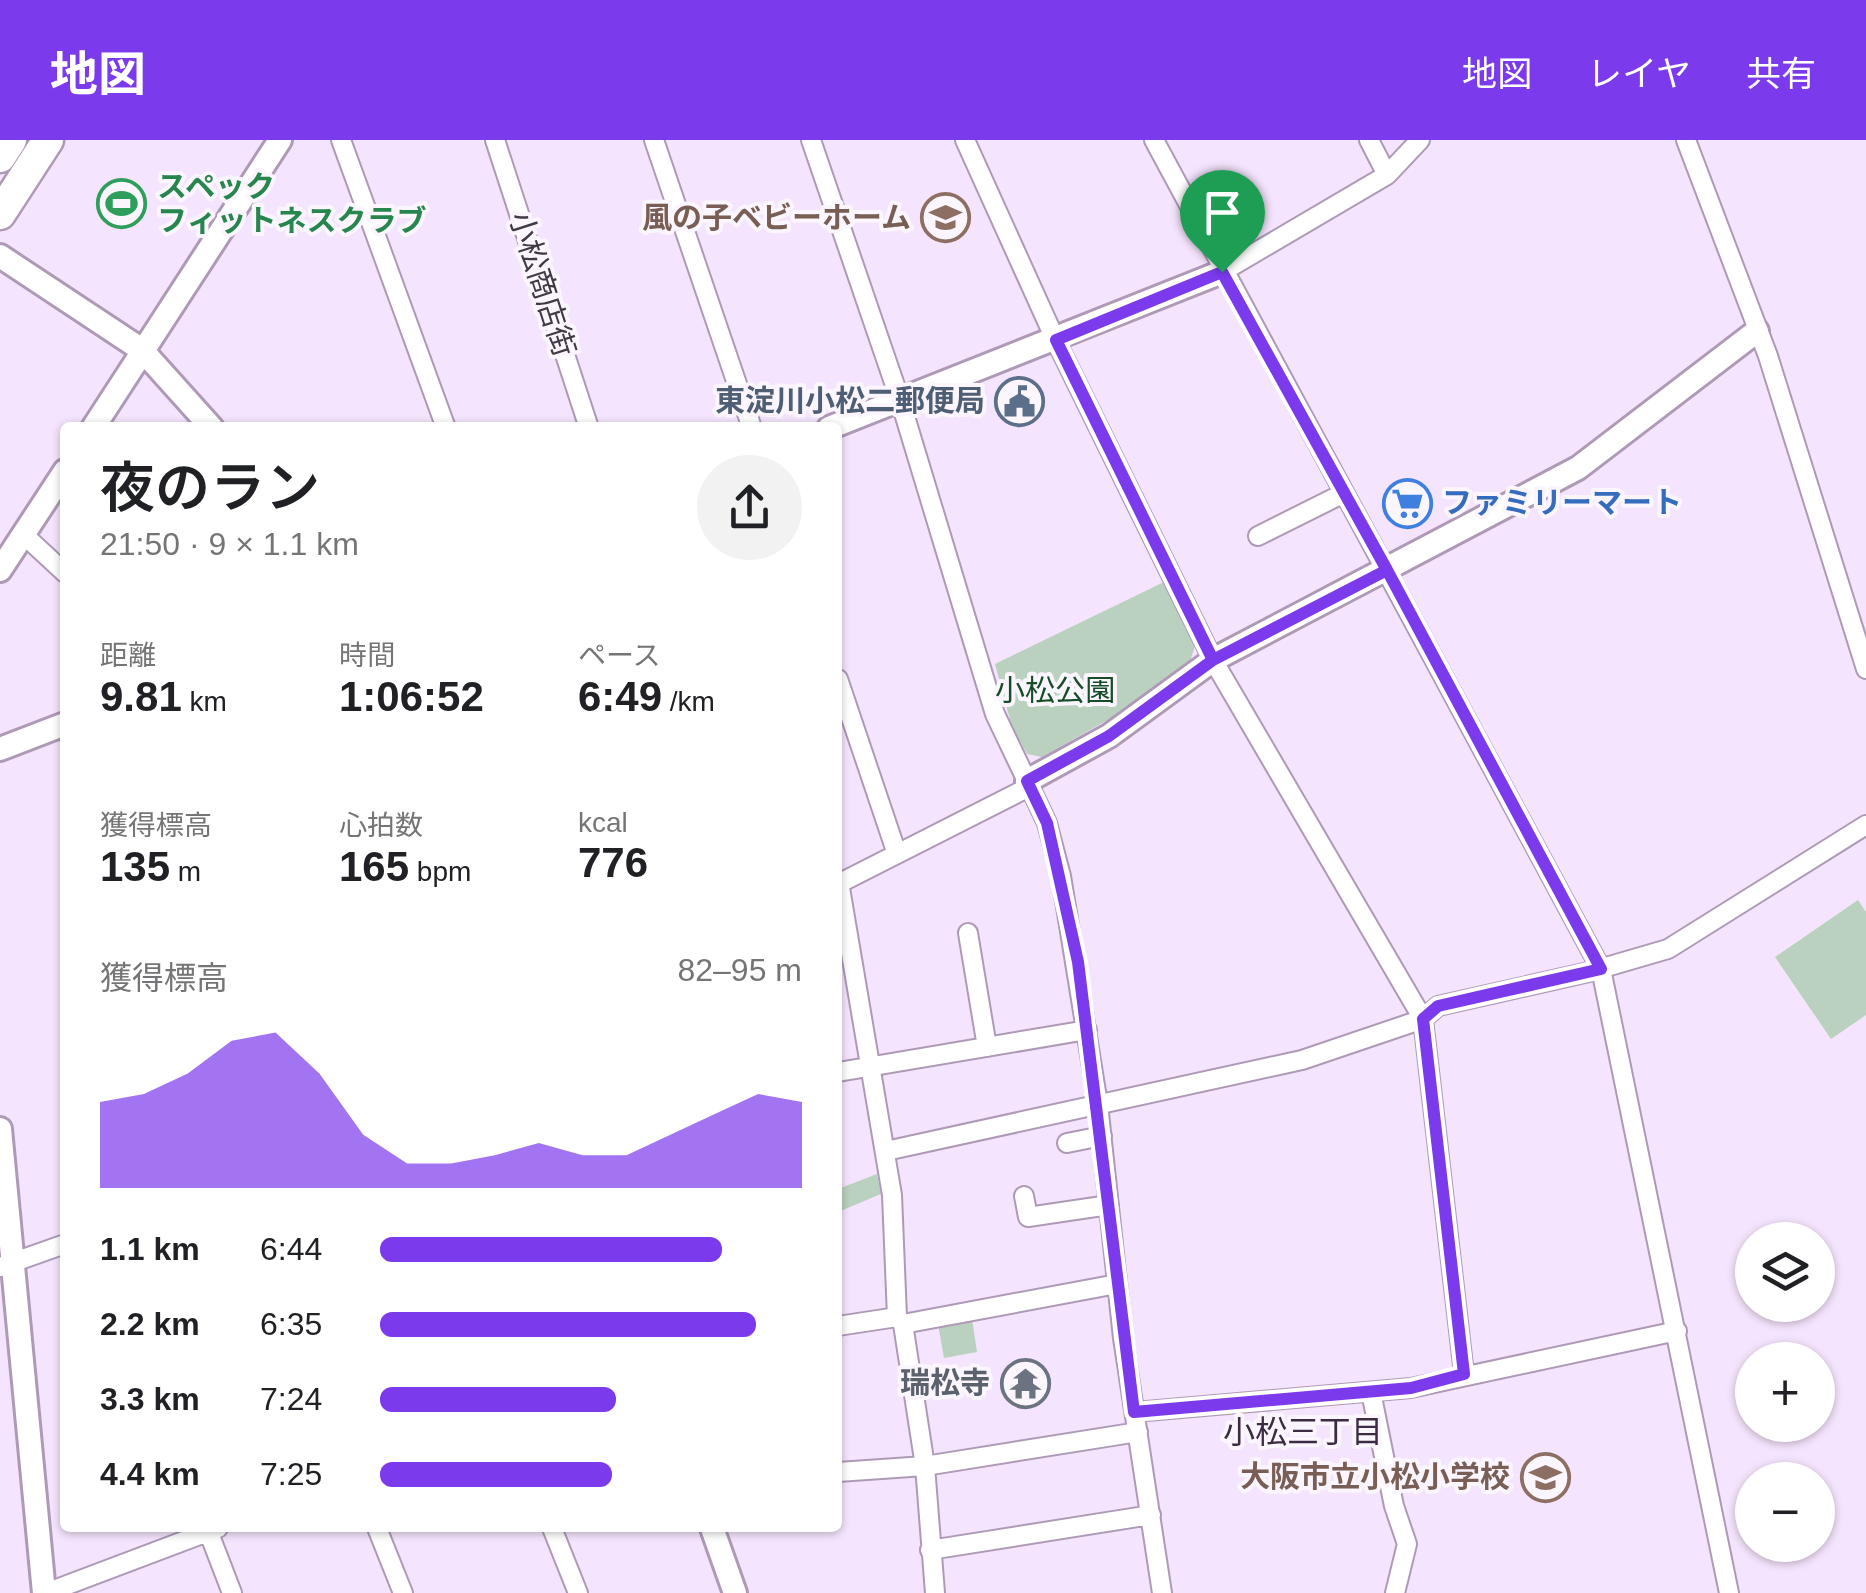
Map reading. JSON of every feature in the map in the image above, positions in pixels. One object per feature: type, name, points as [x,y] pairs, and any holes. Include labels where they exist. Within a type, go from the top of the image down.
[{"type":"highway","points":[[0,157],[11,140]]},
{"type":"highway","points":[[0,214],[48,140]]},
{"type":"street","points":[[97,422],[280,140]]},
{"type":"street","points":[[341,140],[444,422]]},
{"type":"street","name":"小松商店街","points":[[495,140],[587,422]]},
{"type":"street","points":[[654,140],[750,422]]},
{"type":"street","points":[[812,140],[900,400],[995,714],[1047,823],[1061,876],[1098,1104],[1117,1284],[1162,1593]]},
{"type":"street","points":[[965,140],[1056,340],[1213,660],[1423,1019],[1464,1374]]},
{"type":"street","points":[[1154,140],[1601,969],[1729,1593]]},
{"type":"street","points":[[1369,140],[1387,175]]},
{"type":"street","points":[[842,423],[1222,272],[1387,175],[1420,140]]},
{"type":"street","points":[[1686,140],[1757,331],[1866,670]]},
{"type":"street","points":[[0,256],[142,350],[207,422]]},
{"type":"street","points":[[842,881],[1028,784],[1109,736],[1213,660],[1578,468],[1757,331]]},
{"type":"street","points":[[0,570],[60,479]]},
{"type":"street","points":[[1258,536],[1344,493]]},
{"type":"street","points":[[24,534],[60,568]]},
{"type":"street","points":[[842,690],[896,852]]},
{"type":"street","points":[[0,749],[60,726]]},
{"type":"street","points":[[886,1151],[1302,1060],[1423,1019],[1438,1006],[1601,969],[1668,948],[1866,824]]},
{"type":"street","points":[[842,904],[886,1151],[900,1320],[925,1466],[935,1593]]},
{"type":"street","points":[[968,933],[987,1047]]},
{"type":"street","points":[[842,1071],[1087,1030]]},
{"type":"street","points":[[0,1129],[6,1265],[45,1593],[203,1532]]},
{"type":"street","points":[[1067,1143],[1102,1136]]},
{"type":"street","points":[[1024,1196],[1028,1217],[1109,1205]]},
{"type":"street","points":[[6,1265],[60,1246]]},
{"type":"street","points":[[842,1326],[900,1320],[1117,1284]]},
{"type":"street","points":[[1134,1412],[1226,1401],[1411,1388],[1677,1331]]},
{"type":"street","points":[[1371,1392],[1394,1506],[1407,1544],[1395,1593]]},
{"type":"street","points":[[842,1472],[925,1466],[1138,1432]]},
{"type":"street","points":[[930,1550],[1151,1515]]},
{"type":"street","points":[[212,1532],[232,1593]]},
{"type":"street","points":[[379,1532],[403,1593]]},
{"type":"street","points":[[554,1532],[578,1593]]},
{"type":"street","points":[[713,1532],[735,1593]]},
{"type":"green space","name":"小松公園","points":[[1164,582],[1196,642],[1190,662],[1118,714],[1042,757],[1027,754],[1012,727],[995,664]]},
{"type":"green space","points":[[1858,900],[1866,912],[1866,1015],[1831,1039],[1775,957]]},
{"type":"green space","points":[[877,1174],[881,1194],[842,1210],[842,1187]]},
{"type":"green space","points":[[972,1319],[977,1352],[944,1358],[938,1324]]},
{"type":"place","name":"スペック フィットネスクラブ","points":[[122,204]]},
{"type":"place","name":"風の子ベビーホーム","points":[[946,218]]},
{"type":"place","name":"東淀川小松二郵便局","points":[[1020,401]]},
{"type":"place","name":"ファミリーマート","points":[[1407,503]]},
{"type":"place","name":"瑞松寺","points":[[1025,1383]]},
{"type":"place","name":"大阪市立小松小学校","points":[[1545,1477]]},
{"type":"district","name":"小松三丁目","points":[[1303,1432]]},
{"type":"route","points":[[1222,272],[1056,340],[1213,660],[1300,616],[1387,570],[1601,969],[1438,1006],[1423,1019],[1464,1374],[1411,1388],[1226,1401],[1134,1412],[1078,962],[1047,823],[1027,781],[1109,736],[1213,660],[1387,570],[1222,272]]}]
